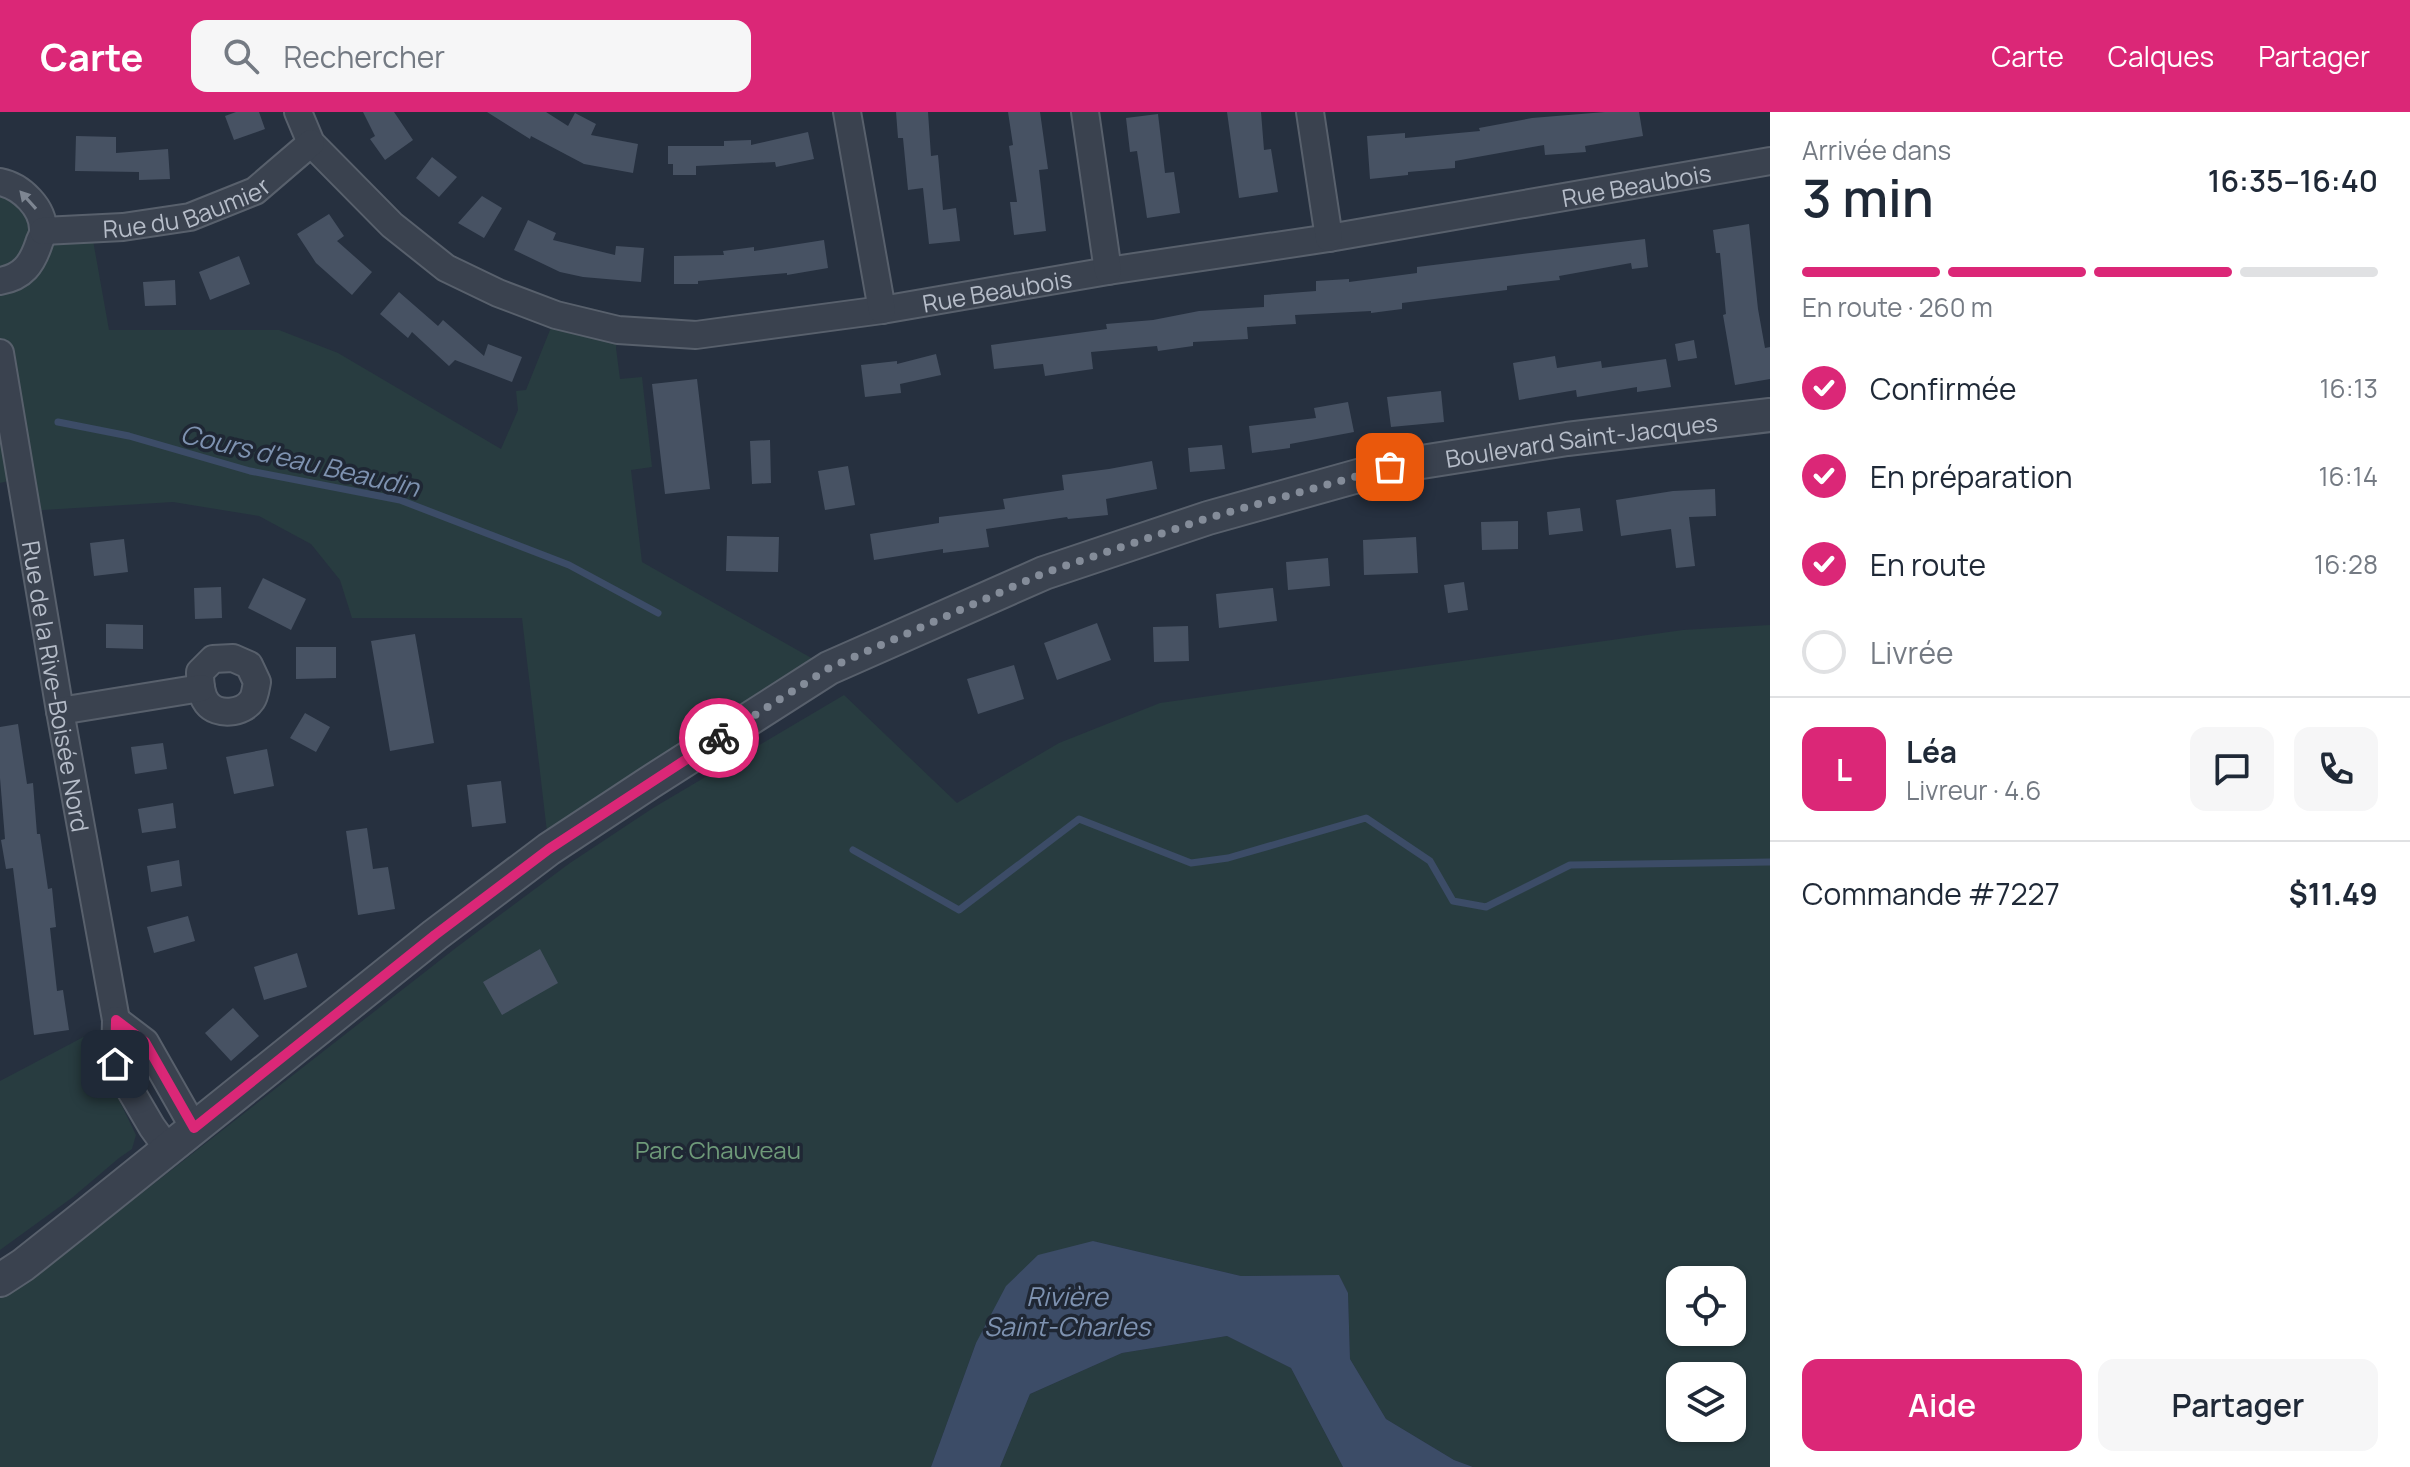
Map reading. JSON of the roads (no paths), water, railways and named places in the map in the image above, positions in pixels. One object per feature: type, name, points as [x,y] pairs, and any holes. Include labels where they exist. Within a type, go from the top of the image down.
[{"type":"street","name":"Rue Beaubois","points":[[298,112],[311,143],[392,225],[446,268],[498,293],[556,315],[618,330],[696,335],[882,310],[1108,271],[1329,238],[1770,161]]},
{"type":"street","points":[[847,112],[882,310]]},
{"type":"street","points":[[1085,112],[1108,271]]},
{"type":"street","points":[[1310,112],[1329,238]]},
{"type":"street","name":"Rue du Baumier","points":[[43,231],[123,227],[190,217],[255,191],[311,143]]},
{"type":"street","points":[[0,182],[12,184],[35,204],[43,231],[32,264],[10,279],[0,281]]},
{"type":"street","name":"Rue de la Rive-Boisée Nord","points":[[0,353],[116,1020],[115,1064],[168,1149]]},
{"type":"street","name":"Boulevard Saint-Jacques","points":[[0,1280],[23,1265],[435,935],[549,849],[829,668],[1044,573],[1208,518],[1390,467],[1567,439],[1770,415]]},
{"type":"street","points":[[60,711],[201,688]]},
{"type":"street","points":[[116,1020],[145,1042],[194,1128]]},
{"type":"water","name":"Rivière Saint-Charles","points":[[1093,1241],[1241,1276],[1339,1275],[1348,1293],[1350,1359],[1386,1419],[1454,1460],[1473,1467],[1343,1467],[1291,1368],[1227,1336],[1122,1353],[1030,1394],[1000,1467],[931,1467],[976,1343],[1006,1286],[1038,1255]]},
{"type":"waterway","name":"Cours d'eau Beaudin","points":[[58,422],[129,436],[250,471],[400,500],[569,565],[658,613]]},
{"type":"waterway","name":"Cours d'eau Beaudin","points":[[853,850],[959,910],[1079,819],[1191,863],[1228,858],[1366,818],[1430,861],[1453,901],[1486,907],[1570,865],[1770,862]]},
{"type":"park label","name":"Parc Chauveau","points":[[718,1149]]}]
